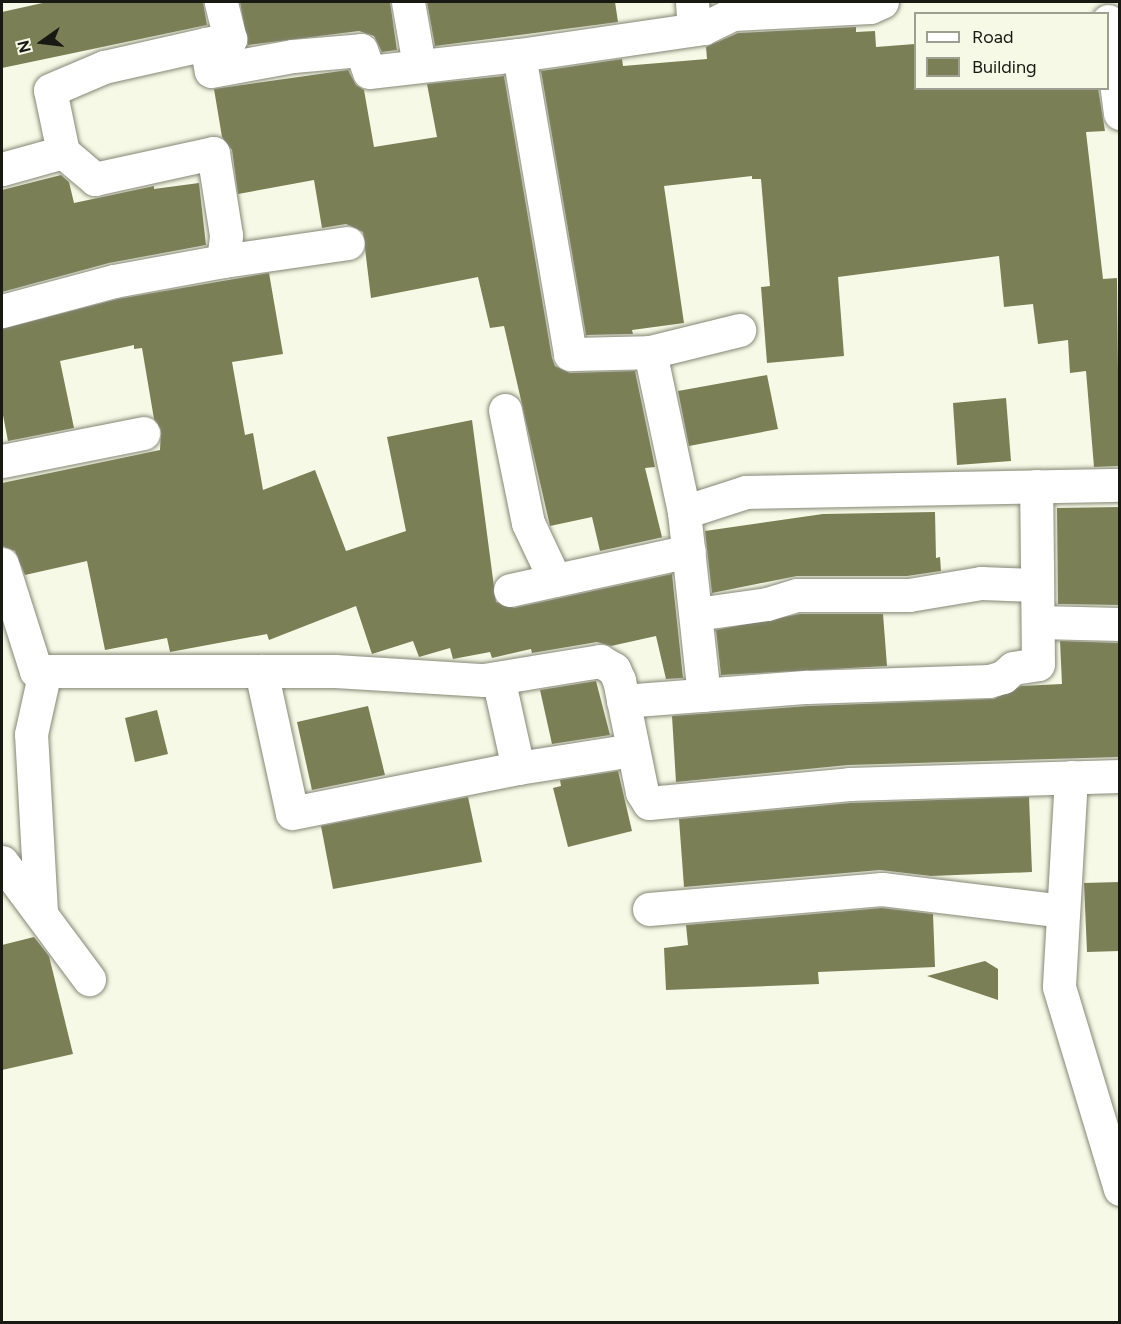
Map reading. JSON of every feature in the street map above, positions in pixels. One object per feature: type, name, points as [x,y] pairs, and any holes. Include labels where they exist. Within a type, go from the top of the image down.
[{"type":"street","points":[[221,2],[230,39],[104,67],[50,90],[63,152],[95,179],[213,153],[225,235],[223,261]]},
{"type":"street","points":[[408,2],[419,65]]},
{"type":"street","points":[[206,44],[211,70],[293,56],[361,50],[369,72],[519,56],[693,15],[870,7],[882,2]]},
{"type":"street","points":[[1109,34],[1119,97]]},
{"type":"street","points":[[519,56],[570,354],[650,352],[739,330]]},
{"type":"street","points":[[2,169],[63,152]]},
{"type":"street","points":[[2,311],[114,281],[223,261],[348,243]]},
{"type":"street","points":[[650,352],[684,512],[704,695]]},
{"type":"street","points":[[505,410],[528,523],[555,580]]},
{"type":"street","points":[[2,461],[142,433]]},
{"type":"street","points":[[684,512],[746,492],[1119,484]]},
{"type":"street","points":[[623,701],[989,681],[1003,677],[1013,668],[1038,664],[1036,486]]},
{"type":"street","points":[[510,590],[689,551]]},
{"type":"street","points":[[2,564],[36,671],[261,671],[498,678],[600,661],[614,669],[642,792],[649,803],[849,784],[1119,776]]},
{"type":"street","points":[[696,614],[766,604],[797,595],[909,595],[981,583],[1037,585]]},
{"type":"street","points":[[1038,622],[1119,624]]},
{"type":"street","points":[[41,912],[32,734],[45,671]]},
{"type":"street","points":[[261,671],[292,813],[518,768],[633,750]]},
{"type":"street","points":[[498,678],[518,768]]},
{"type":"street","points":[[1071,777],[1059,987],[1119,1189]]},
{"type":"street","points":[[2,862],[89,979]]},
{"type":"street","points":[[649,909],[882,890],[1063,911]]},
{"type":"building","points":[[47,2],[203,2],[207,25],[2,68],[2,12]]},
{"type":"building","points":[[240,2],[390,2],[397,50],[382,52],[374,36],[359,31],[248,45]]},
{"type":"building","points":[[427,2],[615,2],[618,22],[435,46]]},
{"type":"building","points":[[856,27],[856,32],[875,31],[876,47],[914,44],[914,90],[1098,90],[1105,131],[1086,132],[1103,279],[1117,278],[1119,466],[1094,467],[1086,371],[1070,373],[1068,340],[1038,344],[1033,304],[1004,307],[999,256],[838,277],[844,356],[767,363],[761,287],[770,286],[761,179],[752,179],[752,176],[664,186],[684,323],[632,330],[633,334],[586,335],[541,71],[622,59],[623,66],[707,59],[706,47],[738,33]]},
{"type":"building","points":[[348,70],[356,85],[364,90],[374,147],[437,137],[427,84],[504,76],[552,358],[555,366],[570,373],[635,371],[655,467],[645,468],[662,537],[668,536],[600,551],[592,517],[550,526],[504,326],[490,328],[478,277],[371,298],[363,232],[346,224],[322,228],[314,180],[238,194],[232,150],[222,137],[214,89]]},
{"type":"building","points":[[61,175],[69,182],[74,203],[154,186],[154,189],[199,183],[206,245],[109,263],[2,292],[2,190]]},
{"type":"building","points":[[269,273],[283,354],[232,362],[245,435],[253,433],[263,490],[315,470],[346,551],[406,531],[387,437],[472,420],[496,602],[514,608],[672,574],[683,678],[666,679],[656,636],[611,646],[597,642],[532,653],[531,649],[492,658],[490,652],[453,659],[450,648],[419,657],[413,641],[372,654],[356,606],[269,640],[267,634],[170,652],[167,638],[105,650],[87,561],[25,575],[15,551],[2,546],[2,483],[160,450],[161,430],[154,419],[142,348],[134,349],[134,345],[60,361],[74,428],[8,441],[2,410],[2,329],[118,299]]},
{"type":"building","points":[[767,375],[778,429],[689,446],[678,391]]},
{"type":"building","points":[[1006,398],[1011,461],[957,465],[953,403]]},
{"type":"building","points":[[1119,507],[1119,605],[1058,604],[1057,508]]},
{"type":"building","points":[[935,512],[936,558],[940,557],[941,571],[907,576],[797,576],[712,593],[705,531],[823,514]]},
{"type":"building","points":[[800,614],[883,614],[887,666],[721,675],[716,630]]},
{"type":"building","points":[[1060,641],[1119,643],[1119,757],[848,765],[676,782],[672,716],[808,706],[994,699],[1021,686],[1062,684]]},
{"type":"building","points":[[596,681],[610,735],[552,744],[540,690]]},
{"type":"building","points":[[368,706],[385,775],[312,790],[297,722]]},
{"type":"building","points":[[157,710],[168,754],[135,762],[125,718]]},
{"type":"building","points":[[618,771],[632,831],[568,847],[553,788],[561,786],[560,780]]},
{"type":"building","points":[[468,797],[482,862],[333,889],[321,826]]},
{"type":"building","points":[[1029,797],[1032,872],[931,876],[880,870],[684,887],[679,819],[850,803]]},
{"type":"building","points":[[1119,882],[1119,951],[1087,952],[1084,883]]},
{"type":"building","points":[[882,908],[933,914],[935,967],[818,972],[819,984],[666,990],[664,948],[688,945],[686,925]]},
{"type":"building","points":[[34,937],[49,956],[73,1054],[2,1070],[2,945]]},
{"type":"building","points":[[985,961],[998,969],[998,1000],[927,976]]}]
